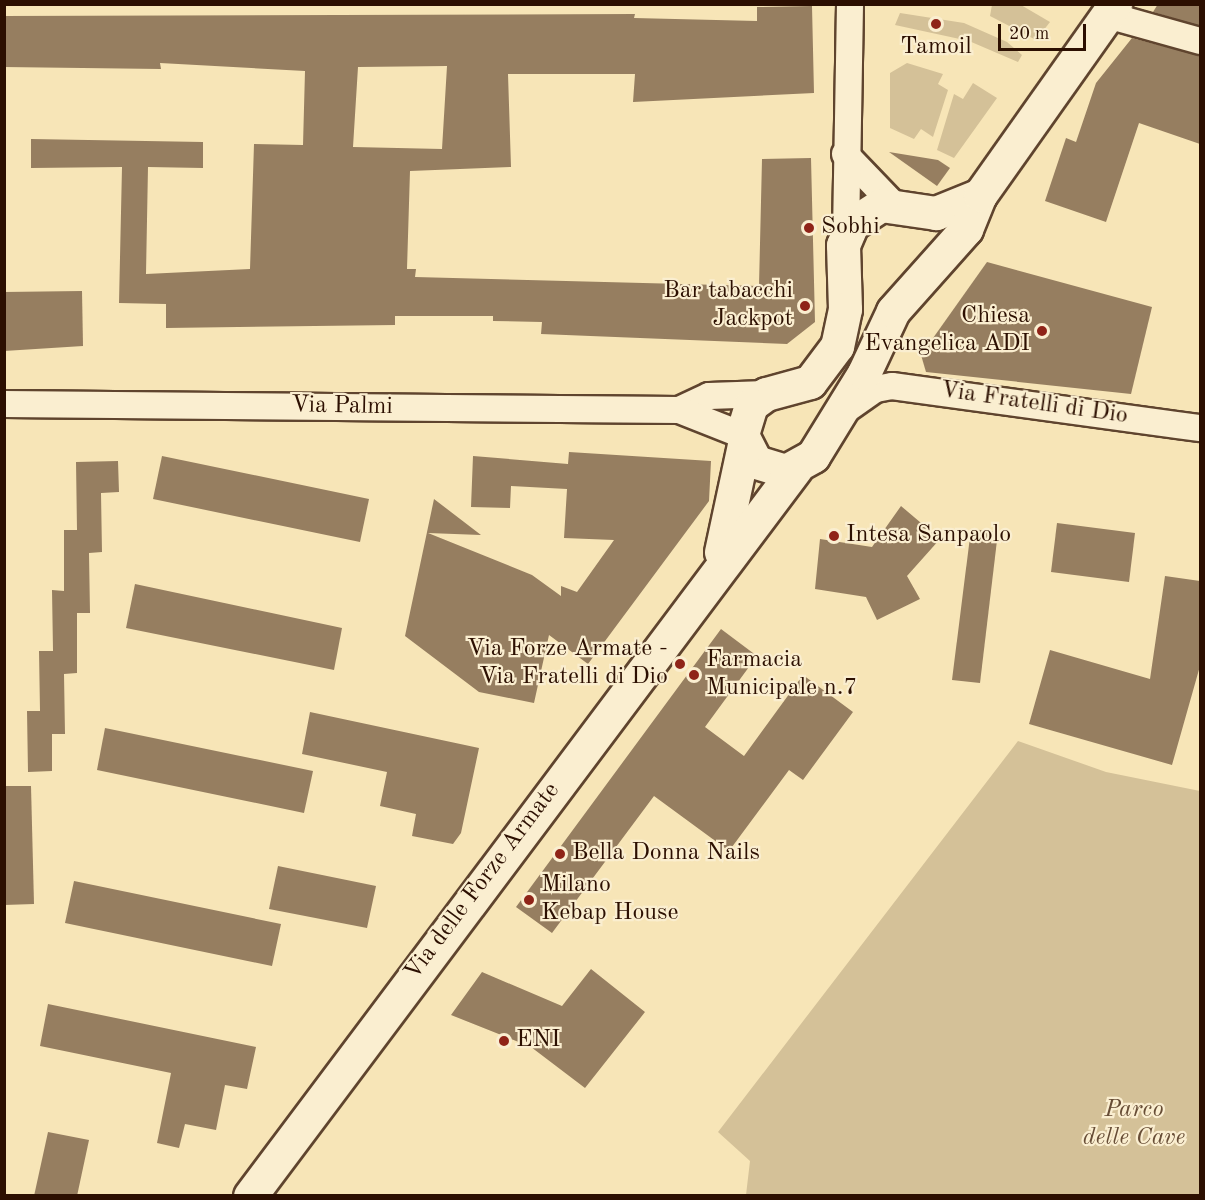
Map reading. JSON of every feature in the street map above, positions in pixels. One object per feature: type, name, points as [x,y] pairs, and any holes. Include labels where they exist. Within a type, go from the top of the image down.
[{"type":"street","name":"Via delle Forze Armate","points":[[717,568],[743,440],[745,414],[775,392],[810,382],[837,346],[845,309],[845,154],[850,4]]},
{"type":"street","name":"Via delle Forze Armate","points":[[250,1196],[717,568],[807,458],[836,416],[893,311],[922,282],[976,215],[980,195],[1111,10]]},
{"type":"street","points":[[1111,10],[1200,41]]},
{"type":"street","points":[[845,154],[898,205],[924,219],[935,239],[922,282]]},
{"type":"street","points":[[845,246],[870,208],[898,205],[936,213],[980,195]]},
{"type":"street","name":"Via delle Forze Armate","points":[[845,246],[852,278],[870,292],[892,297],[922,282]]},
{"type":"street","points":[[880,338],[883,373],[892,386]]},
{"type":"street","name":"Via Fratelli di Dio","points":[[836,416],[876,389],[892,386],[1189,426]]},
{"type":"street","points":[[743,440],[765,468],[807,458],[822,428],[816,410],[803,396],[775,392]]},
{"type":"street","name":"Via Palmi","points":[[679,410],[709,396],[775,392]]},
{"type":"street","name":"Via Palmi","points":[[4,404],[679,410],[743,440]]},
{"type":"green space","points":[[992,5],[1021,5],[1050,22],[1036,40],[990,16]]},
{"type":"green space","points":[[900,13],[964,23],[1007,42],[1022,55],[1018,62],[969,41],[895,25]]},
{"type":"green space","points":[[907,63],[943,74],[938,84],[948,90],[933,137],[921,129],[914,139],[890,128],[890,73]]},
{"type":"green space","points":[[973,83],[997,98],[954,158],[937,150],[954,94],[963,99]]},
{"type":"green space","name":"Parco delle Cave","points":[[1018,741],[1106,772],[1200,791],[1200,1195],[746,1195],[750,1161],[718,1132]]},
{"type":"building","points":[[1158,4],[1200,4],[1200,26],[1153,12]]},
{"type":"building","points":[[812,6],[814,93],[633,102],[635,74],[508,74],[511,167],[410,171],[407,269],[416,269],[415,277],[759,286],[762,159],[811,158],[815,322],[787,344],[541,334],[542,322],[493,321],[493,316],[395,316],[395,325],[166,328],[166,304],[119,303],[122,167],[31,168],[31,139],[203,142],[203,168],[148,167],[146,274],[250,269],[254,144],[303,145],[305,71],[160,63],[161,69],[4,67],[4,16],[635,14],[634,18],[757,21],[757,7]],"holes":[[[447,66],[442,149],[353,147],[358,67]]]},
{"type":"building","points":[[1132,38],[1200,56],[1200,144],[1139,123],[1106,222],[1045,201],[1066,138],[1076,142],[1096,83]]},
{"type":"building","points":[[889,152],[938,160],[950,168],[937,186]]},
{"type":"building","name":"Chiesa Evangelica ADI","points":[[987,262],[1152,307],[1131,394],[926,372],[921,355]]},
{"type":"building","points":[[82,291],[83,346],[4,351],[4,292]]},
{"type":"building","points":[[569,452],[711,461],[709,501],[588,664],[549,635],[534,703],[479,692],[405,636],[434,499],[481,535],[428,533],[532,575],[561,596],[561,586],[577,592],[614,540],[564,538],[567,489],[511,486],[510,508],[471,507],[473,456],[568,464]]},
{"type":"building","points":[[162,456],[369,499],[360,542],[153,499]]},
{"type":"building","points":[[118,461],[119,492],[101,493],[102,552],[89,553],[90,613],[77,613],[77,673],[64,674],[65,734],[52,734],[52,771],[28,772],[27,711],[40,711],[39,651],[53,651],[52,590],[64,591],[64,530],[77,530],[76,462]]},
{"type":"building","points":[[901,506],[940,539],[907,576],[920,599],[877,620],[866,597],[815,589],[820,539],[872,547]]},
{"type":"building","points":[[1057,523],[1135,533],[1129,582],[1051,572]]},
{"type":"building","points":[[971,529],[998,532],[980,683],[952,680]]},
{"type":"building","points":[[1165,576],[1200,581],[1200,666],[1172,765],[1029,724],[1050,650],[1150,679]]},
{"type":"building","points":[[135,584],[342,628],[334,670],[126,628]]},
{"type":"building","points":[[721,629],[757,656],[705,727],[744,756],[803,675],[853,712],[803,780],[789,770],[729,851],[654,796],[552,933],[516,907]]},
{"type":"building","points":[[310,712],[479,748],[461,833],[453,844],[412,836],[416,814],[380,806],[387,772],[302,754]]},
{"type":"building","points":[[105,728],[313,771],[304,813],[97,770]]},
{"type":"building","points":[[4,786],[31,786],[34,904],[4,905]]},
{"type":"building","points":[[278,866],[376,886],[367,928],[269,909]]},
{"type":"building","points":[[74,881],[281,924],[272,966],[65,923]]},
{"type":"building","points":[[591,969],[645,1012],[585,1088],[531,1047],[451,1015],[482,972],[562,1006]]},
{"type":"building","points":[[48,1004],[256,1047],[247,1089],[225,1085],[216,1130],[185,1124],[179,1148],[157,1143],[171,1073],[40,1046]]},
{"type":"building","points":[[48,1132],[89,1140],[77,1196],[34,1196]]},
{"type":"place","name":"Tamoil","points":[[936,24]]},
{"type":"place","name":"Sobhi","points":[[809,228]]},
{"type":"place","name":"Bar tabacchi Jackpot","points":[[805,306]]},
{"type":"place","name":"Chiesa Evangelica ADI","points":[[1042,331]]},
{"type":"place","name":"Intesa Sanpaolo","points":[[834,536]]},
{"type":"place","name":"Via Forze Armate - Via Fratelli di Dio","points":[[680,664]]},
{"type":"place","name":"Farmacia Municipale n.7","points":[[694,675]]},
{"type":"place","name":"Bella Donna Nails","points":[[560,854]]},
{"type":"place","name":"Milano Kebap House","points":[[529,900]]},
{"type":"place","name":"ENI","points":[[504,1041]]}]
